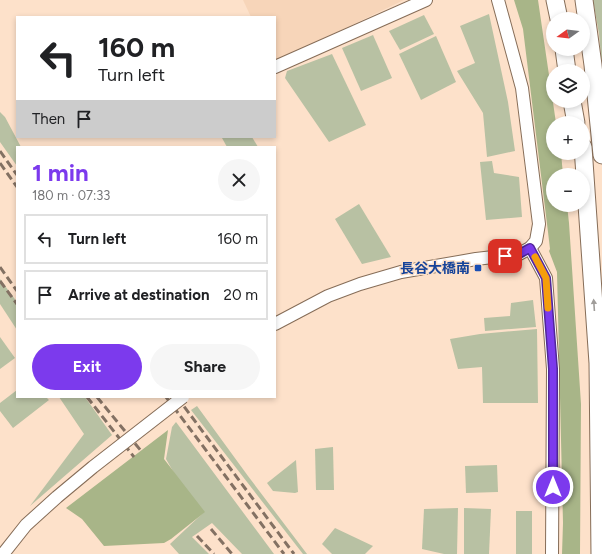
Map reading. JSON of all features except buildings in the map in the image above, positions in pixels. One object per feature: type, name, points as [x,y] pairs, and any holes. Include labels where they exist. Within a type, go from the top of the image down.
[{"type":"highway","points":[[555,0],[558,12]]},
{"type":"highway","points":[[567,0],[568,12]]},
{"type":"highway","points":[[584,0],[593,65],[602,156]]},
{"type":"highway","points":[[588,212],[598,363],[600,554]]},
{"type":"street","points":[[276,67],[426,0]]},
{"type":"street","points":[[276,323],[328,296],[360,284],[401,272],[476,259],[519,254],[530,248],[536,241],[539,224],[522,88],[498,0]]},
{"type":"street","points":[[530,248],[546,278],[553,369],[552,554]]},
{"type":"street","points":[[3,554],[26,525],[63,492],[92,467],[182,398]]},
{"type":"shaded area","points":[[243,0],[404,0],[276,62],[276,16],[251,16]]},
{"type":"green space","points":[[514,0],[538,0],[547,64],[546,64],[546,108],[554,108],[555,116],[546,116],[546,160],[562,160],[562,168],[546,168],[546,212],[568,212],[569,223],[581,404],[580,554],[562,554],[563,523],[557,272],[549,251],[550,249],[523,29]]},
{"type":"green space","points":[[593,0],[602,0],[602,68],[599,34]]},
{"type":"green space","points":[[489,14],[508,102],[515,151],[487,157],[483,113],[457,71],[475,63],[460,26]]},
{"type":"green space","points":[[424,15],[434,34],[400,50],[389,31]]},
{"type":"green space","points":[[373,35],[392,78],[361,91],[342,48]]},
{"type":"green space","points":[[436,36],[456,82],[421,100],[399,54]]},
{"type":"green space","points":[[332,54],[366,125],[329,142],[285,78],[287,71]]},
{"type":"green space","points":[[0,112],[5,117],[20,146],[16,146],[16,165],[0,142]]},
{"type":"green space","points":[[222,138],[253,138],[257,146],[226,146]]},
{"type":"green space","points":[[492,161],[494,173],[519,177],[522,217],[486,220],[480,162]]},
{"type":"green space","points":[[359,204],[391,257],[362,264],[335,219]]},
{"type":"green space","points":[[0,279],[16,301],[16,328],[0,304]]},
{"type":"green space","points":[[533,300],[536,327],[485,331],[484,318],[510,316],[511,303]]},
{"type":"green space","points":[[537,329],[538,403],[483,403],[482,367],[458,369],[450,339],[480,334]]},
{"type":"green space","points":[[0,337],[15,358],[0,369]]},
{"type":"green space","points":[[16,391],[16,398],[47,398],[49,400],[13,428],[0,411],[0,403]]},
{"type":"green space","points":[[60,398],[86,398],[112,435],[30,506],[84,434]]},
{"type":"green space","points":[[197,406],[307,554],[303,554],[191,410]]},
{"type":"green space","points":[[176,422],[274,554],[242,554],[212,523],[192,537],[209,554],[179,554],[170,544],[203,513],[186,494],[166,459],[172,427]]},
{"type":"green space","points":[[168,430],[164,459],[205,512],[164,543],[104,546],[82,519],[66,508]]},
{"type":"green space","points":[[333,447],[334,490],[316,490],[315,449]]},
{"type":"green space","points":[[296,460],[298,492],[273,491],[267,483]]},
{"type":"green space","points":[[497,465],[498,492],[466,493],[465,466]]},
{"type":"green space","points":[[458,508],[457,554],[444,554],[422,549],[424,509]]},
{"type":"green space","points":[[464,508],[491,509],[489,554],[464,554]]},
{"type":"green space","points":[[516,511],[532,511],[532,554],[516,554]]},
{"type":"green space","points":[[335,528],[373,546],[365,554],[332,554],[322,544]]},
{"type":"railway","points":[[0,151],[16,174]]},
{"type":"railway","points":[[0,163],[16,186]]},
{"type":"railway","points":[[0,267],[16,290]]},
{"type":"railway","points":[[0,281],[16,303]]},
{"type":"railway","points":[[88,398],[134,457]]},
{"type":"railway","points":[[98,398],[142,452]]},
{"type":"railway","points":[[167,398],[284,554]]},
{"type":"railway","points":[[178,398],[294,554]]},
{"type":"railway","points":[[211,529],[232,554]]},
{"type":"railway","points":[[197,536],[214,554]]},
{"type":"slow traffic","points":[[535,257],[546,278],[548,308]]},
{"type":"place","name":"長谷大橋南","points":[[478,268]]},
{"type":"route","points":[[505,256],[519,254],[530,248],[546,278],[553,369],[553,487]]}]
